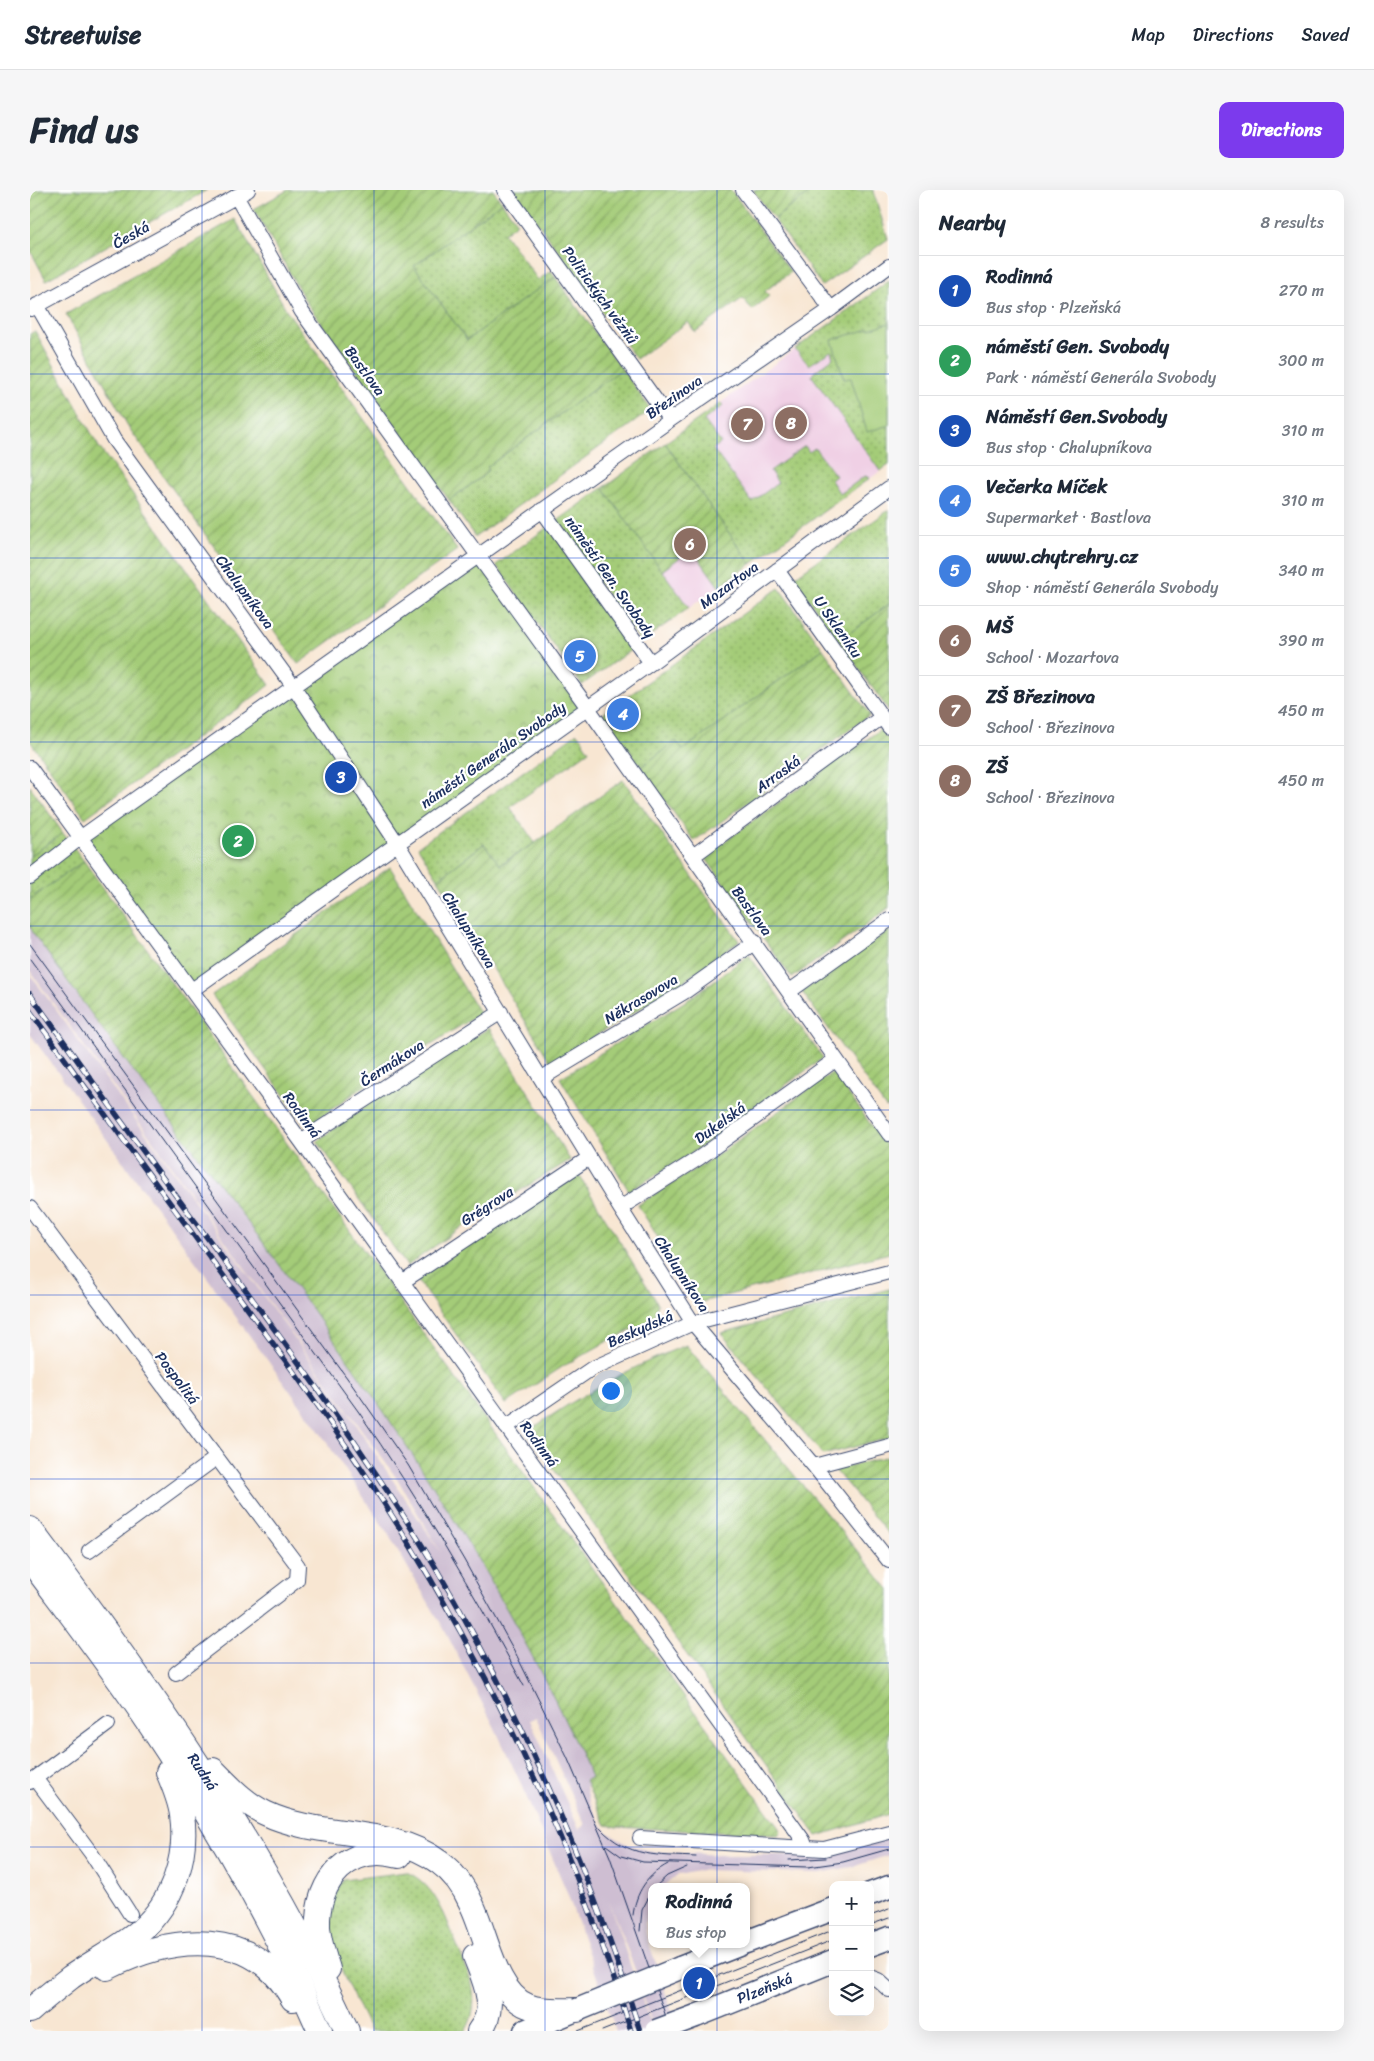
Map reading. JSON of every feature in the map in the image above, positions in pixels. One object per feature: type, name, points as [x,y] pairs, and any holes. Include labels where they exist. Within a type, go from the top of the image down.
[{"type":"highway","name":"Rudná","points":[[30,1529],[181,1739],[234,1820],[284,1904],[343,2022]]},
{"type":"highway","name":"Rudná","points":[[30,1560],[151,1726],[216,1829],[263,1912],[320,2031]]},
{"type":"highway","points":[[30,2011],[71,1977],[120,1947],[140,1930],[162,1906],[174,1884],[181,1855],[182,1814],[176,1791],[151,1726]]},
{"type":"highway","points":[[181,1739],[241,1798],[267,1814],[300,1826],[399,1844],[422,1852],[437,1860],[454,1876],[471,1902],[501,1980],[513,1997],[534,2008],[577,2010]]},
{"type":"highway","points":[[343,2022],[319,1932],[319,1912],[324,1891],[335,1872],[353,1859],[372,1853],[392,1854],[411,1860],[429,1871],[444,1887],[457,1909],[489,1998],[488,2014],[479,2031]]},
{"type":"highway","points":[[30,2026],[66,1994],[98,1973],[120,1962],[138,1954],[161,1949],[208,1944],[243,1951],[268,1966],[283,1983],[312,2031]]},
{"type":"main road","points":[[874,1893],[889,1887]]},
{"type":"main road","points":[[750,1940],[829,1911]]},
{"type":"main road","points":[[874,1944],[889,1938]]},
{"type":"main road","points":[[525,2031],[731,1948]]},
{"type":"main road","name":"Plzeňská","points":[[656,2031],[829,1964]]},
{"type":"street","name":"Politických vězňů","points":[[504,190],[670,420]]},
{"type":"street","points":[[743,190],[831,309]]},
{"type":"street","name":"Česká","points":[[34,307],[242,193]]},
{"type":"street","name":"Bastlova","points":[[242,193],[302,312],[478,557]]},
{"type":"street","name":"Březinova","points":[[478,557],[670,420],[831,309],[889,266]]},
{"type":"street","name":"Chalupníkova","points":[[34,307],[114,440],[294,687],[396,843],[542,1078],[589,1158],[693,1323],[814,1466],[889,1561]]},
{"type":"street","name":"Mozartova","points":[[588,708],[889,488]]},
{"type":"street","name":"náměstí Gen. Svobody","points":[[542,510],[651,663]]},
{"type":"street","points":[[30,877],[80,838],[478,557]]},
{"type":"street","name":"náměstí Generála Svobody","points":[[192,990],[588,708],[478,557]]},
{"type":"street","name":"U Skleníku","points":[[777,570],[886,722]]},
{"type":"street","name":"Bastlova","points":[[588,708],[790,991],[835,1060],[887,1125]]},
{"type":"street","name":"Arraská","points":[[693,856],[886,722]]},
{"type":"street","points":[[30,768],[192,990]]},
{"type":"street","points":[[790,991],[889,920]]},
{"type":"street","name":"Někrasovova","points":[[542,1078],[686,991],[755,942]]},
{"type":"street","name":"Rodinná","points":[[192,990],[798,1832],[806,1848]]},
{"type":"street","name":"Čermákova","points":[[301,1141],[501,1012]]},
{"type":"street","name":"Dukelská","points":[[620,1208],[699,1158],[835,1060]]},
{"type":"street","name":"Grégrova","points":[[402,1282],[589,1158]]},
{"type":"street","name":"Pospolitá","points":[[30,1208],[298,1566],[297,1580],[176,1673]]},
{"type":"street","name":"Beskydská","points":[[506,1427],[591,1369],[693,1323],[889,1272]]},
{"type":"street","points":[[814,1466],[889,1446]]},
{"type":"street","points":[[89,1551],[216,1458]]},
{"type":"street","points":[[108,1724],[32,1780],[91,1853],[130,1914]]},
{"type":"street","points":[[640,1838],[824,1849],[889,1832]]},
{"type":"street","points":[[874,1978],[889,1990]]},
{"type":"shaded area","points":[[889,281],[889,465],[689,608],[603,488]]},
{"type":"shaded area","points":[[30,926],[99,1026],[255,1231],[359,1374],[441,1496],[486,1570],[552,1692],[591,1777],[585,1781],[589,1801],[600,1823],[607,1832],[627,1844],[650,1851],[722,1855],[826,1853],[889,1836],[889,1855],[855,1866],[820,1873],[703,1870],[678,1875],[667,1883],[648,1883],[648,1908],[645,1923],[648,1948],[651,1948],[678,2031],[654,2031],[636,1972],[608,1900],[653,2031],[616,2031],[566,1890],[521,1784],[494,1726],[443,1627],[387,1532],[319,1431],[30,1034],[30,974],[347,1411],[441,1553],[398,1480],[30,971]],"holes":[[[536,1717],[585,1825],[579,1829],[530,1720]]]},
{"type":"green space","points":[[30,190],[207,190],[46,280],[30,250]]},
{"type":"green space","points":[[288,190],[493,190],[502,202],[414,266],[467,340],[555,277],[622,369],[487,467],[489,469],[483,476],[449,500],[306,302],[254,209]]},
{"type":"green space","points":[[514,190],[731,190],[791,272],[765,291],[769,296],[752,310],[743,298],[695,332],[688,322],[636,359]]},
{"type":"green space","points":[[753,190],[813,190],[774,219]]},
{"type":"green space","points":[[813,190],[873,190],[888,239],[822,286],[774,219]]},
{"type":"green space","points":[[502,202],[517,223],[504,233],[538,280],[551,271],[555,277],[467,340],[414,266]]},
{"type":"green space","points":[[235,219],[287,311],[457,550],[298,664],[129,428],[66,314]]},
{"type":"green space","points":[[889,281],[889,465],[880,471],[812,376],[814,372],[833,358],[831,351],[809,365],[795,349]]},
{"type":"green space","points":[[889,323],[889,425],[867,432],[851,378],[844,379],[832,340]]},
{"type":"green space","points":[[35,331],[99,447],[270,685],[85,818],[30,741],[30,334]]},
{"type":"green space","points":[[622,369],[651,410],[475,537],[449,500],[483,476],[487,467]]},
{"type":"green space","points":[[721,403],[723,406],[704,420],[721,443],[713,449],[752,502],[778,483],[770,471],[805,446],[809,452],[815,448],[836,476],[831,480],[840,494],[865,476],[870,478],[751,564],[665,443]]},
{"type":"green space","points":[[665,443],[751,564],[719,587],[697,556],[699,554],[694,547],[662,571],[603,488]]},
{"type":"green space","points":[[603,488],[689,608],[641,642],[556,522]]},
{"type":"green space","points":[[889,510],[889,604],[839,641],[793,578]]},
{"type":"green space","points":[[549,526],[635,647],[582,685],[496,565]]},
{"type":"green space","points":[[479,557],[588,708],[192,990],[80,838]]},
{"type":"green space","points":[[779,588],[823,649],[683,750],[676,742],[641,767],[603,714]]},
{"type":"green space","points":[[889,604],[889,711],[839,641]]},
{"type":"green space","points":[[823,649],[870,715],[694,841],[641,767],[676,741],[683,750]]},
{"type":"green space","points":[[881,729],[889,741],[889,908],[792,978],[704,856]]},
{"type":"green space","points":[[577,733],[589,751],[510,807],[535,843],[499,865],[484,844],[438,879],[418,847]]},
{"type":"green space","points":[[623,780],[739,941],[677,986],[551,1063],[438,879],[484,844],[500,865],[535,843]]},
{"type":"green space","points":[[30,786],[63,833],[30,856]]},
{"type":"green space","points":[[63,833],[84,861],[30,899],[30,856]]},
{"type":"green space","points":[[84,861],[781,1831],[778,1835],[606,1825],[585,1781],[591,1777],[545,1681],[495,1589],[441,1499],[323,1325],[113,1044],[40,944],[32,930],[30,926],[30,899]]},
{"type":"green space","points":[[390,867],[480,1014],[377,1077],[307,1127],[212,995]]},
{"type":"green space","points":[[889,930],[889,1106],[886,1108],[802,992]]},
{"type":"green space","points":[[749,955],[823,1058],[695,1151],[629,1191],[560,1078],[689,999]]},
{"type":"green space","points":[[489,1028],[570,1160],[467,1223],[407,1266],[317,1141],[387,1091]]},
{"type":"green space","points":[[833,1072],[889,1150],[889,1253],[698,1303],[638,1205],[719,1154]]},
{"type":"green space","points":[[579,1175],[658,1304],[652,1321],[608,1341],[565,1365],[506,1404],[417,1280],[476,1238]]},
{"type":"green space","points":[[889,1289],[889,1438],[823,1455],[721,1333]]},
{"type":"green space","points":[[686,1345],[889,1589],[889,1814],[817,1836],[527,1432],[604,1384],[644,1363]]},
{"type":"green space","points":[[889,1456],[889,1535],[835,1470]]},
{"type":"green space","points":[[406,1872],[426,1885],[440,1905],[469,1975],[474,2000],[472,2017],[465,2031],[370,2031],[344,1976],[332,1938],[331,1919],[334,1899],[343,1880]]},
{"type":"tram line","points":[[30,944],[350,1382],[408,1465],[516,1654],[567,1757],[610,1857],[671,2031]]},
{"type":"tram line","points":[[30,959],[381,1444],[445,1546],[524,1686]]},
{"type":"tram line","points":[[600,1828],[621,1845],[633,1850],[656,1855],[696,1857]]},
{"type":"tram line","points":[[606,1845],[621,1856],[643,1862],[808,1867],[843,1862],[889,1849]]},
{"type":"tram line","points":[[789,1860],[826,1858]]},
{"type":"tram line","points":[[633,1915],[637,1899],[648,1879],[668,1864]]},
{"type":"tram line","points":[[659,1883],[667,1876],[687,1867]]},
{"type":"tram line","points":[[640,1931],[642,1910],[648,1899]]},
{"type":"tram line","points":[[874,1915],[889,1909]]},
{"type":"tram line","points":[[874,1924],[889,1918]]},
{"type":"tram line","points":[[578,2031],[829,1932]]},
{"type":"tram line","points":[[602,2031],[829,1942]]},
{"type":"railway","points":[[30,994],[325,1400],[381,1481],[434,1565],[496,1677],[550,1792],[599,1910],[640,2031]]},
{"type":"railway","points":[[30,1011],[323,1412],[381,1498],[435,1586],[501,1709],[559,1835],[609,1965],[631,2031]]},
{"type":"place","name":"ZŠ","points":[[791,423]]},
{"type":"place","name":"ZŠ Březinova","points":[[747,424]]},
{"type":"place","name":"MŠ","points":[[690,544]]},
{"type":"place","name":"www.chytrehry.cz","points":[[580,656]]},
{"type":"place","name":"Večerka Míček","points":[[623,714]]},
{"type":"place","name":"Náměstí Gen.Svobody","points":[[341,777]]},
{"type":"place","name":"náměstí Gen. Svobody","points":[[238,841]]},
{"type":"place","name":"Rodinná","points":[[699,1983]]}]
